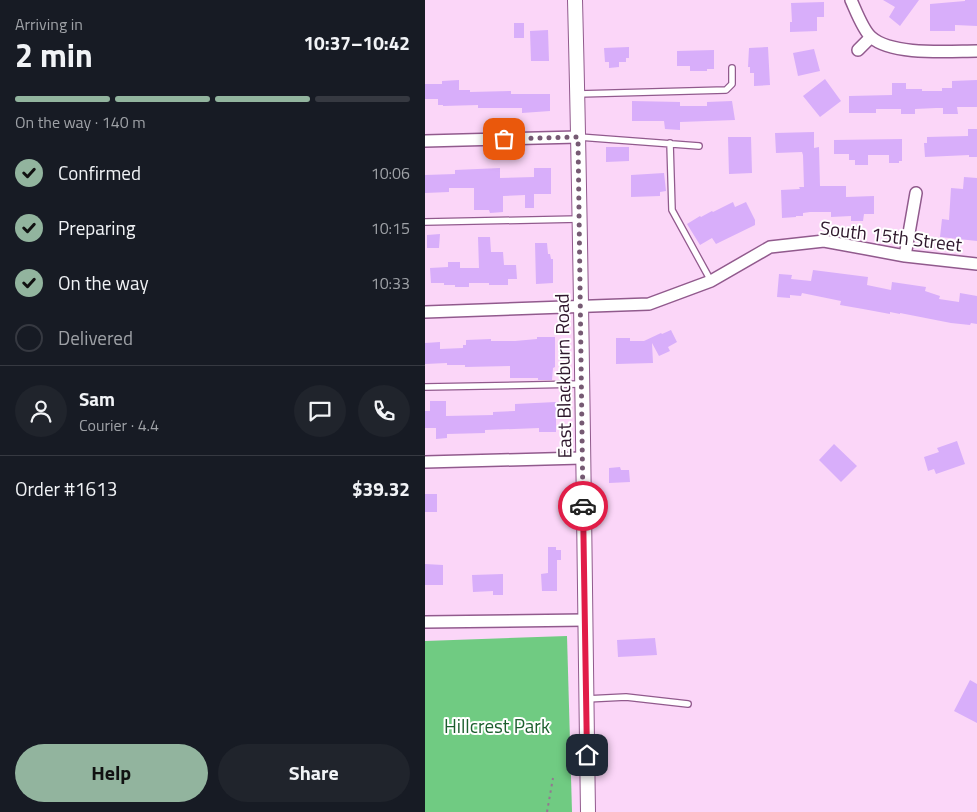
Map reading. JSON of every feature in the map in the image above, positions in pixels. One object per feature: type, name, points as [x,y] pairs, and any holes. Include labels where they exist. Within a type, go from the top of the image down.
[{"type":"street","name":"East Blackburn Road","points":[[575,0],[581,219],[580,308],[583,384],[582,458],[588,812]]},
{"type":"street","points":[[851,0],[871,38],[887,45],[913,52],[977,51]]},
{"type":"street","points":[[858,50],[871,38]]},
{"type":"street","points":[[425,140],[578,137]]},
{"type":"street","points":[[905,256],[916,193]]},
{"type":"street","name":"South 15th Street","points":[[425,312],[580,308],[649,304],[711,281],[770,248],[824,241],[905,256],[977,264]]},
{"type":"street","points":[[425,462],[582,458]]},
{"type":"street","points":[[425,622],[585,620]]},
{"type":"lane","points":[[577,94],[726,90],[732,84],[732,68]]},
{"type":"lane","points":[[578,137],[699,146]]},
{"type":"lane","points":[[670,143],[672,210],[711,281]]},
{"type":"lane","points":[[425,222],[581,219]]},
{"type":"lane","points":[[425,387],[583,384]]},
{"type":"lane","points":[[586,699],[627,697],[688,704]]},
{"type":"path","points":[[547,812],[553,778]]},
{"type":"green space","name":"Hillcrest Park","points":[[567,636],[572,812],[425,812],[425,641]]},
{"type":"building","points":[[883,0],[919,0],[900,26],[889,17],[895,7]]},
{"type":"building","points":[[977,0],[977,26],[955,25],[955,31],[930,31],[930,4]]},
{"type":"building","points":[[824,2],[824,17],[817,17],[817,31],[790,32],[790,22],[792,22],[791,3]]},
{"type":"building","points":[[514,23],[524,23],[524,38],[514,38]]},
{"type":"building","points":[[548,30],[549,61],[531,61],[530,31]]},
{"type":"building","points":[[629,47],[629,58],[626,58],[626,62],[619,62],[619,67],[609,68],[609,62],[605,62],[604,48]]},
{"type":"building","points":[[768,47],[770,85],[754,86],[754,73],[750,73],[750,67],[748,67],[749,48]]},
{"type":"building","points":[[814,49],[820,71],[798,76],[793,53]]},
{"type":"building","points":[[714,50],[714,69],[690,71],[690,66],[677,66],[677,51]]},
{"type":"building","points":[[825,79],[841,101],[820,117],[803,96]]},
{"type":"building","points":[[459,80],[459,90],[470,90],[470,92],[511,91],[511,94],[550,94],[550,111],[522,113],[522,108],[478,108],[478,105],[443,106],[438,105],[438,99],[425,99],[425,84],[442,84],[442,81]]},
{"type":"building","points":[[977,80],[977,107],[957,107],[958,114],[943,114],[943,108],[915,109],[915,114],[901,114],[901,109],[876,109],[876,113],[849,113],[849,96],[892,95],[892,83],[906,83],[906,89],[942,91],[942,88],[952,88],[952,81]]},
{"type":"building","points":[[632,101],[680,102],[680,106],[707,106],[707,102],[732,101],[735,120],[680,122],[680,130],[665,129],[664,121],[632,121]]},
{"type":"building","points":[[968,129],[977,129],[977,157],[969,157],[969,155],[925,157],[924,143],[927,143],[927,137],[968,136]]},
{"type":"building","points":[[814,132],[814,148],[819,147],[820,186],[846,186],[846,197],[874,196],[874,214],[864,214],[863,221],[851,221],[851,216],[831,217],[831,212],[810,212],[803,213],[803,216],[782,218],[781,190],[804,187],[803,155],[802,152],[776,153],[775,133]]},
{"type":"building","points":[[728,137],[751,137],[752,173],[729,174]]},
{"type":"building","points":[[902,139],[902,161],[899,161],[899,163],[889,163],[889,155],[868,155],[868,165],[855,165],[855,160],[849,160],[849,154],[834,154],[834,140]]},
{"type":"building","points":[[606,147],[629,147],[629,161],[606,162]]},
{"type":"building","points":[[500,168],[500,178],[534,177],[534,168],[551,168],[551,194],[534,194],[534,208],[525,208],[525,195],[503,196],[503,212],[490,213],[489,210],[474,210],[474,188],[449,188],[449,192],[425,193],[425,175],[455,174],[455,170]]},
{"type":"building","points":[[664,173],[666,191],[660,192],[660,196],[631,197],[631,175]]},
{"type":"building","points":[[964,177],[977,178],[977,241],[940,237],[942,219],[949,220],[951,188],[963,189]]},
{"type":"building","points":[[733,202],[735,207],[746,202],[755,220],[755,225],[716,244],[712,238],[700,245],[687,224],[700,216]]},
{"type":"building","points":[[440,234],[439,248],[427,248],[427,235]]},
{"type":"building","points":[[478,237],[490,237],[491,252],[503,252],[504,265],[516,265],[517,279],[508,279],[508,285],[469,283],[469,287],[431,283],[430,268],[448,267],[448,262],[460,262],[460,268],[479,268]]},
{"type":"building","points":[[535,243],[547,243],[548,254],[553,259],[553,283],[536,284]]},
{"type":"building","points":[[813,270],[868,277],[867,285],[891,290],[892,282],[926,287],[925,291],[940,296],[939,299],[959,302],[960,293],[977,296],[977,324],[951,323],[900,313],[890,312],[890,314],[840,305],[841,301],[802,293],[801,296],[790,295],[790,298],[777,297],[779,274],[792,275],[791,279],[811,281]]},
{"type":"building","points":[[671,330],[677,342],[668,347],[670,351],[659,356],[652,343],[653,363],[616,364],[616,338],[644,341]]},
{"type":"building","points":[[537,337],[555,337],[555,367],[553,368],[552,380],[510,378],[510,366],[465,367],[465,365],[447,365],[447,363],[425,364],[425,343],[440,342],[440,349],[463,348],[463,345],[466,345],[466,340],[491,339],[491,341],[515,341],[537,339]]},
{"type":"building","points":[[430,401],[446,401],[446,416],[493,415],[493,412],[515,411],[515,404],[556,402],[556,432],[539,432],[539,428],[485,430],[485,433],[447,434],[447,438],[436,439],[436,428],[425,428],[425,411],[430,411]]},
{"type":"building","points":[[957,441],[965,464],[936,474],[934,469],[928,471],[924,457],[939,452],[937,448]]},
{"type":"building","points":[[834,444],[857,466],[841,482],[819,460]]},
{"type":"building","points":[[620,467],[621,470],[629,470],[630,482],[609,483],[609,468]]},
{"type":"building","points":[[425,494],[437,494],[437,512],[425,512]]},
{"type":"building","points":[[548,547],[556,547],[556,550],[561,550],[561,560],[557,560],[557,591],[542,591],[541,574],[548,573]]},
{"type":"building","points":[[425,564],[443,565],[443,585],[425,585]]},
{"type":"building","points":[[503,574],[503,595],[493,595],[493,591],[473,592],[472,575]]},
{"type":"building","points":[[655,638],[657,655],[618,657],[617,640]]},
{"type":"building","points":[[970,680],[977,684],[977,723],[954,711]]},
{"type":"way so far","points":[[504,139],[578,137],[581,219],[580,308],[583,384],[583,506]]},
{"type":"route","points":[[583,506],[587,755]]}]
